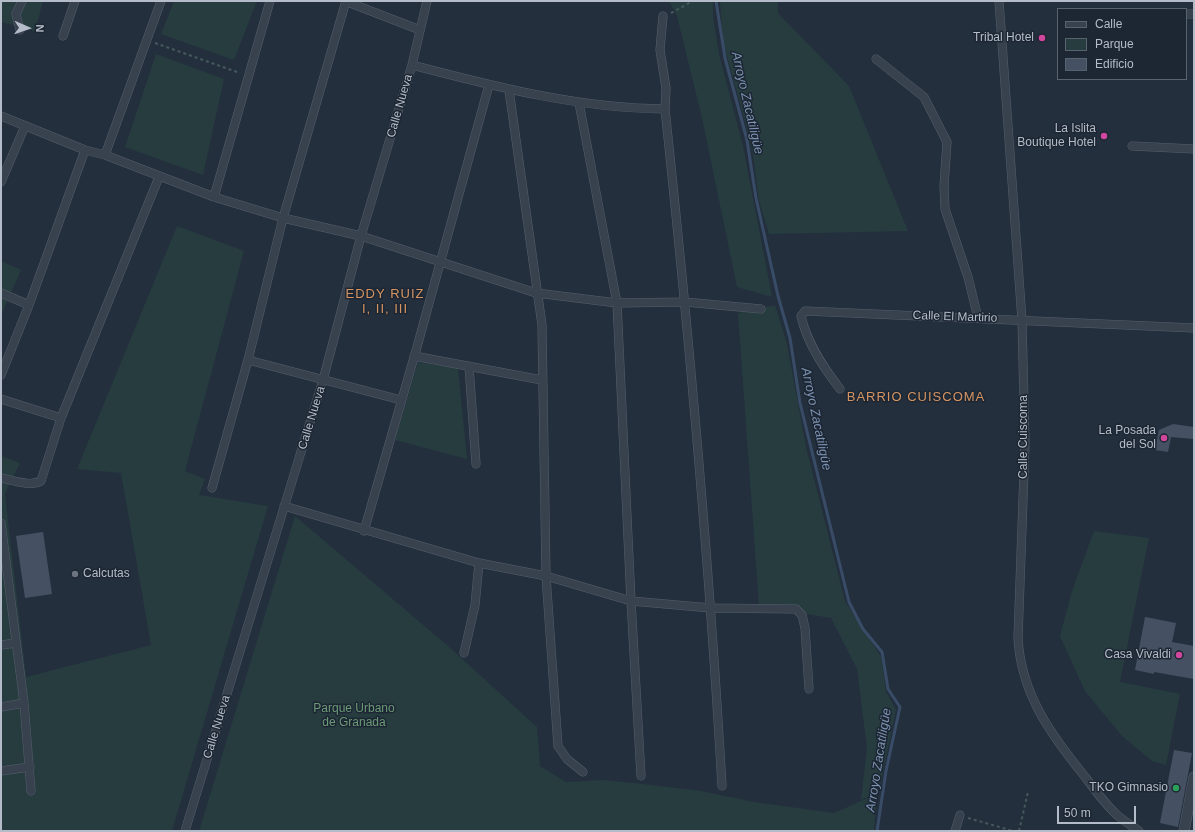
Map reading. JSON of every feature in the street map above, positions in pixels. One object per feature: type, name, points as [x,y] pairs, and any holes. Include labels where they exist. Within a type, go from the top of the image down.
[{"type":"street","points":[[20,30],[16,14],[22,1]]},
{"type":"street","points":[[63,36],[75,1]]},
{"type":"street","points":[[105,155],[160,1]]},
{"type":"street","points":[[214,197],[270,1]]},
{"type":"street","points":[[212,488],[248,360],[284,218],[345,1],[420,30]]},
{"type":"street","name":"Calle Nueva","points":[[185,831],[323,380],[361,236],[412,65],[427,1]]},
{"type":"street","name":"Calle Cuiscoma","points":[[999,1],[1022,320],[1025,444],[1018,638],[1019,658],[1028,689],[1042,718],[1075,765],[1113,811],[1139,831]]},
{"type":"street","points":[[662,16],[660,50],[666,88],[665,109],[686,302],[711,608],[722,786]]},
{"type":"street","points":[[876,59],[924,97],[947,142],[944,186],[945,209],[968,277],[978,318]]},
{"type":"street","points":[[412,65],[509,90],[579,103],[625,109],[665,109]]},
{"type":"street","points":[[364,531],[490,85]]},
{"type":"street","points":[[509,90],[536,293],[542,325],[546,576],[558,746],[567,759],[583,772]]},
{"type":"street","points":[[579,103],[617,303],[641,776]]},
{"type":"street","points":[[1,116],[85,150],[105,155],[214,197],[284,218],[361,236],[536,293],[617,303],[686,302],[761,309]]},
{"type":"street","points":[[1,182],[25,126]]},
{"type":"street","points":[[1132,146],[1194,150]]},
{"type":"street","points":[[1,375],[29,305],[85,150]]},
{"type":"street","points":[[1,478],[26,483],[36,483],[41,481],[61,418],[159,176]]},
{"type":"street","points":[[1,293],[29,305]]},
{"type":"street","name":"Calle El Martirio","points":[[840,389],[822,365],[804,328],[801,316],[805,311],[1194,328]]},
{"type":"street","points":[[414,356],[542,380]]},
{"type":"street","points":[[248,360],[401,400]]},
{"type":"street","points":[[469,366],[476,464]]},
{"type":"street","points":[[1,398],[61,418]]},
{"type":"street","points":[[284,506],[364,531],[479,563],[546,576],[631,600],[711,608],[796,609],[802,615],[805,628],[809,689]]},
{"type":"street","points":[[1,523],[5,579],[24,703],[31,791]]},
{"type":"street","points":[[464,652],[475,605],[479,563]]},
{"type":"street","points":[[1,645],[16,643]]},
{"type":"street","points":[[1,707],[24,703]]},
{"type":"street","points":[[1,771],[30,767]]},
{"type":"street","points":[[1184,831],[1194,778]]},
{"type":"street","points":[[955,831],[960,815]]},
{"type":"path","points":[[662,16],[683,8],[693,1]]},
{"type":"path","points":[[147,40],[249,76]]},
{"type":"path","points":[[1019,831],[1028,792]]},
{"type":"path","points":[[960,815],[1013,831]]},
{"type":"green space","points":[[1,1],[43,1],[35,31],[1,22]]},
{"type":"green space","points":[[174,1],[257,1],[234,60],[161,34]]},
{"type":"green space","points":[[669,1],[713,1],[713,16],[719,54],[743,146],[772,297],[737,287],[702,118],[677,16]]},
{"type":"green space","points":[[720,1],[778,1],[778,13],[849,86],[908,231],[769,234],[759,201],[753,155],[723,42]]},
{"type":"green space","points":[[156,54],[224,79],[203,175],[125,147]]},
{"type":"green space","points":[[177,226],[244,251],[185,471],[205,479],[199,495],[268,506],[172,831],[1,831],[1,456],[20,463],[5,494],[26,677],[151,645],[121,473],[77,469]]},
{"type":"green space","points":[[1,261],[21,270],[1,316]]},
{"type":"green space","points":[[775,305],[787,344],[806,447],[845,601],[881,657],[886,691],[896,710],[879,792],[861,800],[867,748],[857,669],[831,618],[759,606],[738,313]]},
{"type":"green space","points":[[418,362],[458,368],[467,459],[395,440]]},
{"type":"green space","name":"Parque Urbano de Granada","points":[[295,516],[448,646],[537,727],[540,766],[566,782],[603,780],[643,784],[701,791],[754,802],[834,813],[877,794],[874,831],[199,831]]},
{"type":"green space","points":[[1094,531],[1149,538],[1120,682],[1180,694],[1166,765],[1152,761],[1122,736],[1085,691],[1060,636],[1072,591]]},
{"type":"building","name":"La Posada del Sol","points":[[1173,424],[1194,427],[1194,439],[1171,437],[1168,452],[1155,450],[1159,430]]},
{"type":"building","points":[[43,532],[52,594],[25,598],[16,536]]},
{"type":"building","name":"Casa Vivaldi","points":[[1145,617],[1176,623],[1172,642],[1194,646],[1194,679],[1135,670]]},
{"type":"building","name":"TKO Gimnasio","points":[[1174,750],[1192,753],[1178,827],[1160,823]]},
{"type":"waterway","name":"Arroyo Zacatiligüe","points":[[716,1],[725,58],[747,140],[756,198],[778,296],[790,338],[800,403],[849,602],[863,629],[882,652],[888,689],[900,707],[886,771],[877,831]]},
{"type":"place","name":"Tribal Hotel","points":[[1042,38]]},
{"type":"place","name":"La Islita Boutique Hotel","points":[[1104,136]]},
{"type":"place","name":"La Posada del Sol","points":[[1164,438]]},
{"type":"place","name":"Calcutas","points":[[75,574]]},
{"type":"place","name":"Casa Vivaldi","points":[[1179,655]]},
{"type":"place","name":"TKO Gimnasio","points":[[1176,788]]},
{"type":"district","name":"EDDY RUIZ I, II, III","points":[[385,302]]},
{"type":"district","name":"BARRIO CUISCOMA","points":[[916,397]]}]
